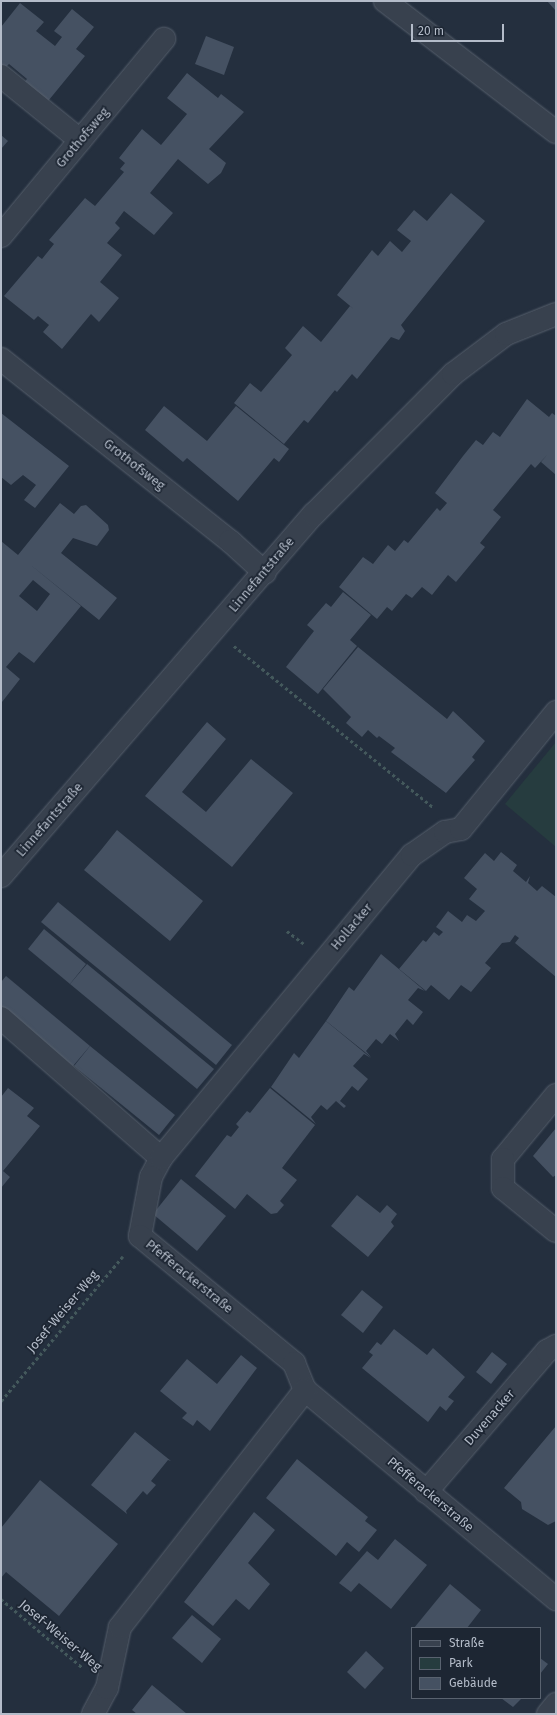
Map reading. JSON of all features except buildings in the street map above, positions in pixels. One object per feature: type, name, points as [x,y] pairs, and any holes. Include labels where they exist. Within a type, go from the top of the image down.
[{"type":"street","points":[[385,1],[556,132]]},
{"type":"street","name":"Grothofsweg","points":[[1,236],[164,39]]},
{"type":"street","points":[[1,76],[80,140]]},
{"type":"street","name":"Linnefantstraße","points":[[1,876],[265,573],[314,514],[453,374],[506,334],[556,314]]},
{"type":"street","name":"Grothofsweg","points":[[1,359],[230,541],[265,573]]},
{"type":"street","points":[[461,830],[556,712]]},
{"type":"street","name":"Hollacker","points":[[161,1158],[412,855],[445,832],[461,830]]},
{"type":"street","points":[[1,1018],[161,1158]]},
{"type":"street","points":[[556,1095],[503,1158],[503,1188],[556,1231]]},
{"type":"street","name":"Pfefferackerstraße","points":[[161,1158],[151,1177],[140,1236],[294,1363],[305,1390],[556,1599]]},
{"type":"street","name":"Duvenacker","points":[[426,1492],[547,1351],[556,1346]]},
{"type":"street","points":[[92,1714],[107,1688],[120,1627],[305,1390]]},
{"type":"street","points":[[548,1714],[556,1704]]},
{"type":"path","points":[[215,630],[461,830]]},
{"type":"path","name":"Josef-Weiser-Weg","points":[[1,1401],[140,1236]]},
{"type":"path","name":"Josef-Weiser-Weg","points":[[1,1599],[107,1688]]},
{"type":"green space","points":[[556,742],[556,847],[505,804]]}]
